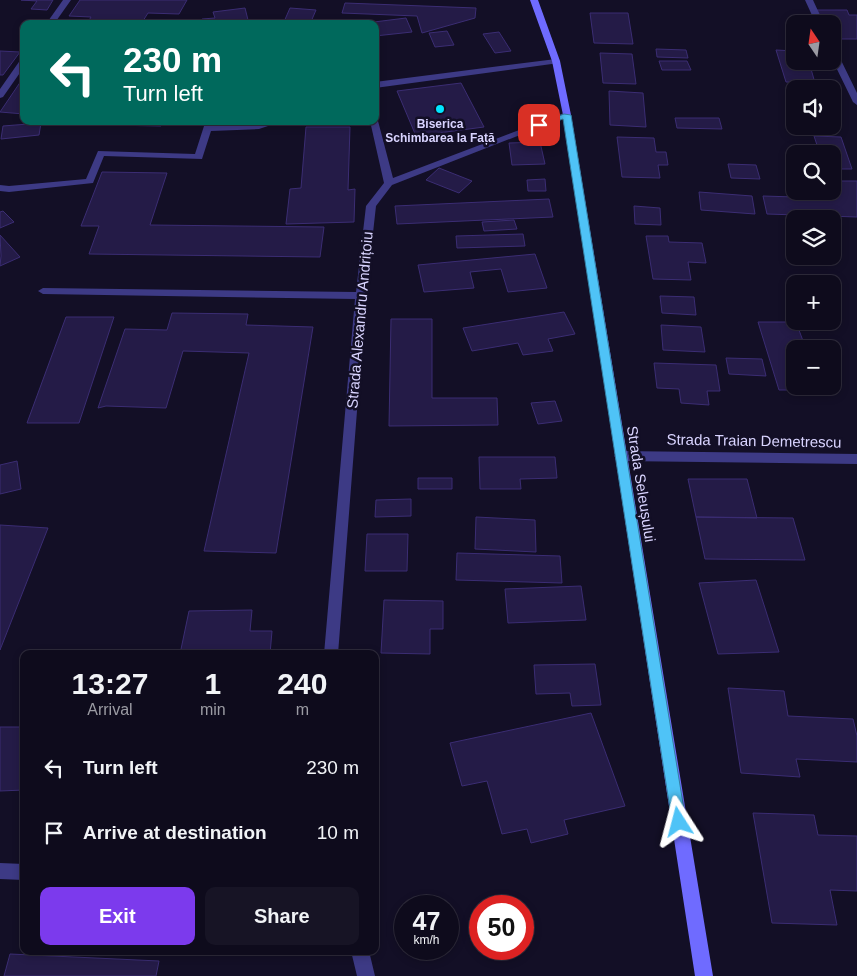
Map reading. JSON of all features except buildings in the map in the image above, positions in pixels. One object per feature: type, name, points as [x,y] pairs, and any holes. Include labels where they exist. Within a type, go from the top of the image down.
[{"type":"main road","name":"Strada Seleușului","points":[[534,0],[556,61],[567,115],[704,976]]},
{"type":"street","points":[[53,20],[67,0]]},
{"type":"street","points":[[809,0],[816,15]]},
{"type":"street","points":[[379,84],[556,61]]},
{"type":"street","points":[[0,95],[20,67]]},
{"type":"street","points":[[841,69],[857,102]]},
{"type":"street","points":[[375,125],[389,183],[567,115]]},
{"type":"street","points":[[0,197],[4,188],[90,181],[101,153],[199,157],[208,128],[263,125]]},
{"type":"street","name":"Strada Alexandru Andrițoiu","points":[[331,650],[361,296],[371,206],[389,183]]},
{"type":"street","points":[[43,291],[361,296]]},
{"type":"street","name":"Strada Traian Demetrescu","points":[[620,456],[857,459]]},
{"type":"street","points":[[0,871],[20,872]]},
{"type":"street","points":[[361,955],[366,976]]},
{"type":"place","name":"Biserica Schimbarea la Față","points":[[440,109]]},
{"type":"route","points":[[539,125],[567,115],[679,822]]}]
